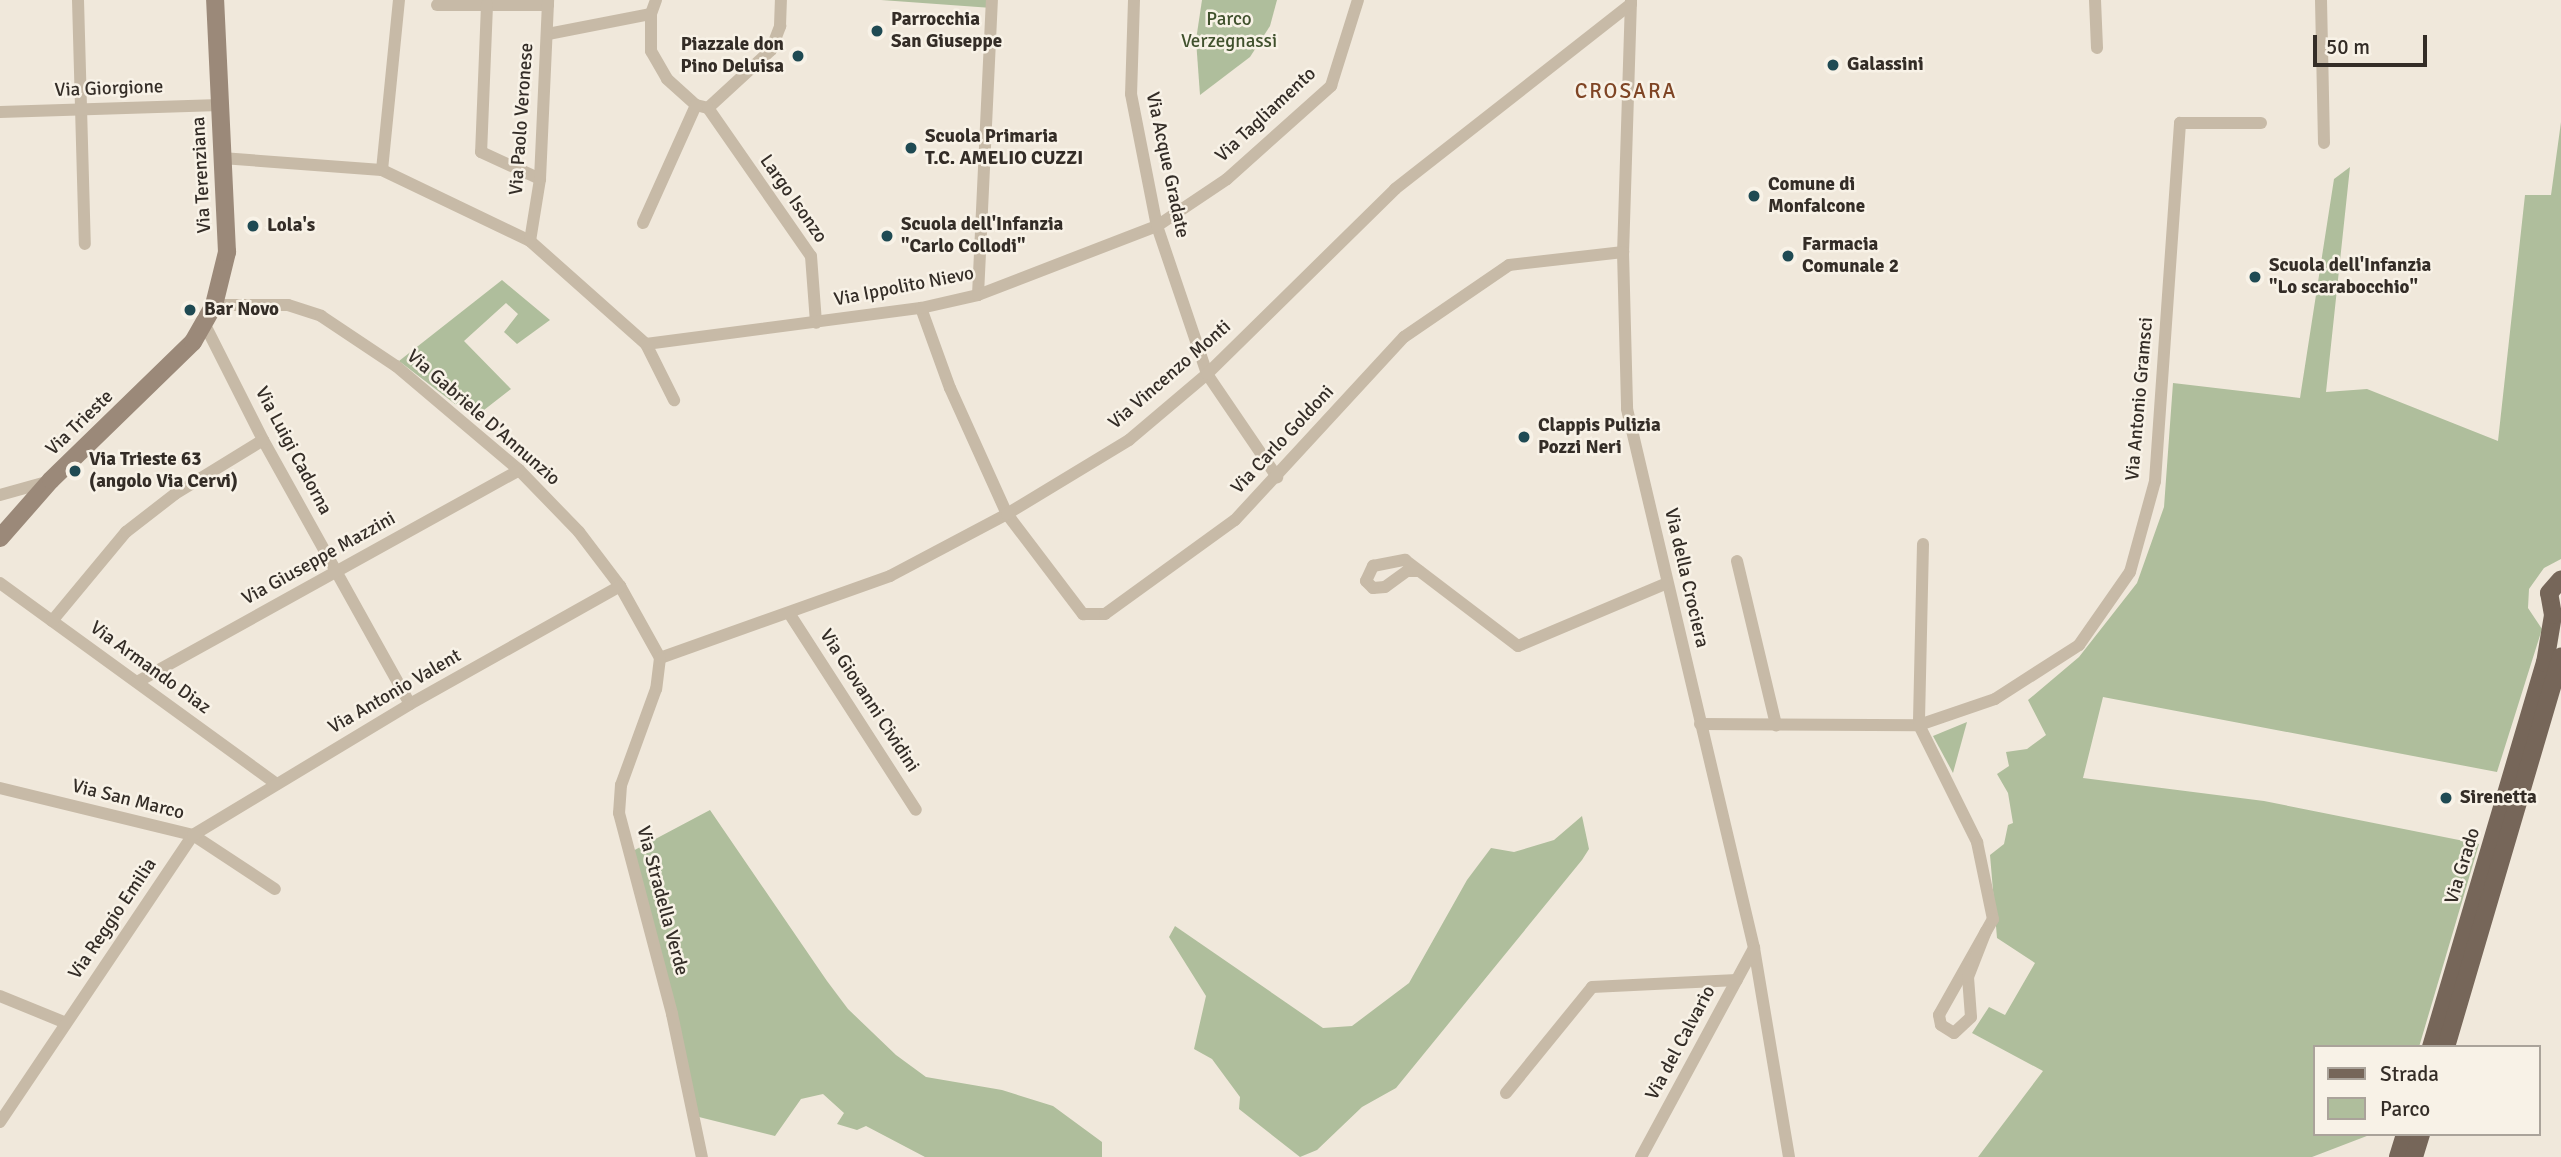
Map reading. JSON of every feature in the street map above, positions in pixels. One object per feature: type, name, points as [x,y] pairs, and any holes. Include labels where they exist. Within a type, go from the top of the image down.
[{"type":"main road","name":"Via Grado","points":[[2432,1045],[2545,663],[2557,618],[2548,601],[2560,580]]},
{"type":"main road","name":"Via Grado","points":[[2447,1045],[2561,657]]},
{"type":"main road","points":[[2398,1157],[2404,1136]]},
{"type":"main road","points":[[2414,1157],[2420,1136]]},
{"type":"street","points":[[78,0],[85,244]]},
{"type":"street","name":"Via Terenziana","points":[[193,342],[214,305],[227,252],[215,0]]},
{"type":"street","points":[[382,170],[394,85],[398,0]]},
{"type":"street","name":"Largo Isonzo","points":[[656,0],[651,14],[651,51],[667,79],[702,106],[811,256],[816,323]]},
{"type":"street","points":[[643,223],[702,106],[771,50],[780,26],[781,0]]},
{"type":"street","points":[[978,295],[992,0]]},
{"type":"street","name":"Via Acque Gradate","points":[[1134,0],[1131,94],[1157,226],[1207,374],[1277,477]]},
{"type":"street","name":"Via Tagliamento","points":[[1157,226],[1227,179],[1331,86],[1358,0]]},
{"type":"street","points":[[2095,0],[2097,48]]},
{"type":"street","points":[[2321,0],[2324,143]]},
{"type":"street","name":"Via della Crociera","points":[[1631,2],[1623,251],[1627,409],[1754,948],[1788,1157]]},
{"type":"street","name":"Via Vincenzo Monti","points":[[660,659],[890,576],[1007,514],[1129,440],[1207,374],[1395,189],[1631,2]]},
{"type":"street","points":[[437,5],[548,3]]},
{"type":"street","name":"Via Paolo Veronese","points":[[530,240],[540,179],[548,3]]},
{"type":"street","points":[[487,5],[481,152],[540,179]]},
{"type":"street","points":[[548,34],[651,14]]},
{"type":"street","name":"Via Giorgione","points":[[0,112],[220,105]]},
{"type":"street","name":"Via Antonio Gramsci","points":[[1700,724],[1919,725],[1995,699],[2079,645],[2130,572],[2155,481],[2180,123],[2261,123]]},
{"type":"street","points":[[222,158],[382,170],[530,240],[646,344],[674,400]]},
{"type":"street","name":"Via Ippolito Nievo","points":[[646,344],[921,308],[978,295],[1157,226]]},
{"type":"street","name":"Via Carlo Goldoni","points":[[1007,514],[1083,614],[1105,614],[1235,520],[1404,337],[1509,265],[1623,251]]},
{"type":"street","name":"Via Gabriele D'Annunzio","points":[[214,305],[288,305],[321,316],[396,366],[519,470],[579,532],[620,586],[660,659]]},
{"type":"street","points":[[921,308],[950,388],[1007,514]]},
{"type":"street","name":"Via Luigi Cadorna","points":[[205,325],[263,440],[410,704]]},
{"type":"street","name":"Via Trieste","points":[[0,538],[51,480],[193,342]]},
{"type":"street","points":[[52,621],[126,532],[175,494],[263,440]]},
{"type":"street","name":"Via Giuseppe Mazzini","points":[[137,682],[519,470]]},
{"type":"street","points":[[0,495],[51,480]]},
{"type":"street","points":[[1923,544],[1919,725],[1977,842],[1993,919],[1986,931],[1939,1015],[1941,1026],[1954,1033],[1971,1017],[1968,977],[1986,931]]},
{"type":"street","points":[[1737,561],[1776,724]]},
{"type":"street","points":[[1419,571],[1518,646],[1667,583]]},
{"type":"street","name":"Via Armando Diaz","points":[[0,583],[277,784]]},
{"type":"street","name":"Via Antonio Valent","points":[[193,835],[410,704],[620,586]]},
{"type":"street","name":"Via Giovanni Cividini","points":[[789,613],[916,810]]},
{"type":"street","name":"Via Stradella Verde","points":[[660,659],[656,689],[621,785],[620,813],[672,1014],[702,1157]]},
{"type":"street","name":"Via San Marco","points":[[0,788],[193,835],[275,889]]},
{"type":"street","name":"Via Reggio Emilia","points":[[0,1122],[193,835]]},
{"type":"street","name":"Via del Calvario","points":[[1642,1157],[1754,948]]},
{"type":"street","points":[[1506,1093],[1592,987],[1737,980]]},
{"type":"street","points":[[0,996],[66,1023]]},
{"type":"green space","points":[[881,0],[992,0],[992,8]]},
{"type":"green space","name":"Parco Verzegnassi","points":[[1202,0],[1277,0],[1270,26],[1250,57],[1200,95],[1196,40]]},
{"type":"green space","points":[[2561,122],[2561,559],[2544,568],[2529,589],[2528,608],[2542,629],[2497,772],[2103,697],[2083,778],[2264,801],[2479,844],[2420,1045],[2312,1045],[2312,1136],[2367,1136],[2312,1157],[1978,1157],[2043,1071],[1972,1033],[1989,1007],[2005,1015],[2035,963],[1997,938],[1990,855],[2004,844],[2008,825],[2013,823],[2008,793],[1997,774],[2009,766],[2006,752],[2027,749],[2046,735],[2028,700],[2079,657],[2137,583],[2164,507],[2173,383],[2300,398],[2334,179],[2350,167],[2326,392],[2367,389],[2498,441],[2525,195],[2551,195]]},
{"type":"green space","points":[[502,280],[550,320],[517,344],[504,332],[518,314],[506,303],[464,341],[511,389],[484,410],[455,404],[399,361]]},
{"type":"green space","points":[[1967,722],[1953,773],[1933,736]]},
{"type":"green space","points":[[710,810],[848,1009],[896,1055],[926,1077],[1002,1090],[1053,1106],[1102,1142],[1102,1157],[925,1157],[866,1126],[857,1130],[837,1124],[844,1113],[823,1094],[801,1099],[775,1136],[695,1116],[629,853]]},
{"type":"green space","points":[[1582,816],[1589,849],[1582,860],[1396,1088],[1362,1107],[1317,1150],[1300,1157],[1239,1109],[1240,1097],[1212,1059],[1194,1049],[1206,996],[1169,937],[1175,926],[1323,1028],[1352,1026],[1409,983],[1467,880],[1491,848],[1514,852],[1554,840]]},
{"type":"place","name":"Parrocchia San Giuseppe","points":[[877,31]]},
{"type":"place","name":"Piazzale don Pino Deluisa","points":[[798,56]]},
{"type":"place","name":"Galassini","points":[[1833,65]]},
{"type":"place","name":"Scuola Primaria T.C. AMELIO CUZZI","points":[[911,148]]},
{"type":"place","name":"Comune di Monfalcone","points":[[1754,196]]},
{"type":"place","name":"Lola's","points":[[253,226]]},
{"type":"place","name":"Scuola dell'Infanzia \"Carlo Collodi\"","points":[[887,236]]},
{"type":"place","name":"Farmacia Comunale 2","points":[[1788,256]]},
{"type":"place","name":"Scuola dell'Infanzia \"Lo scarabocchio\"","points":[[2255,277]]},
{"type":"place","name":"Bar Novo","points":[[190,310]]},
{"type":"place","name":"Clappis Pulizia Pozzi Neri","points":[[1524,437]]},
{"type":"place","name":"Via Trieste 63 (angolo Via Cervi)","points":[[75,471]]},
{"type":"place","name":"Sirenetta","points":[[2446,798]]},
{"type":"district","name":"CROSARA","points":[[1626,91]]}]
